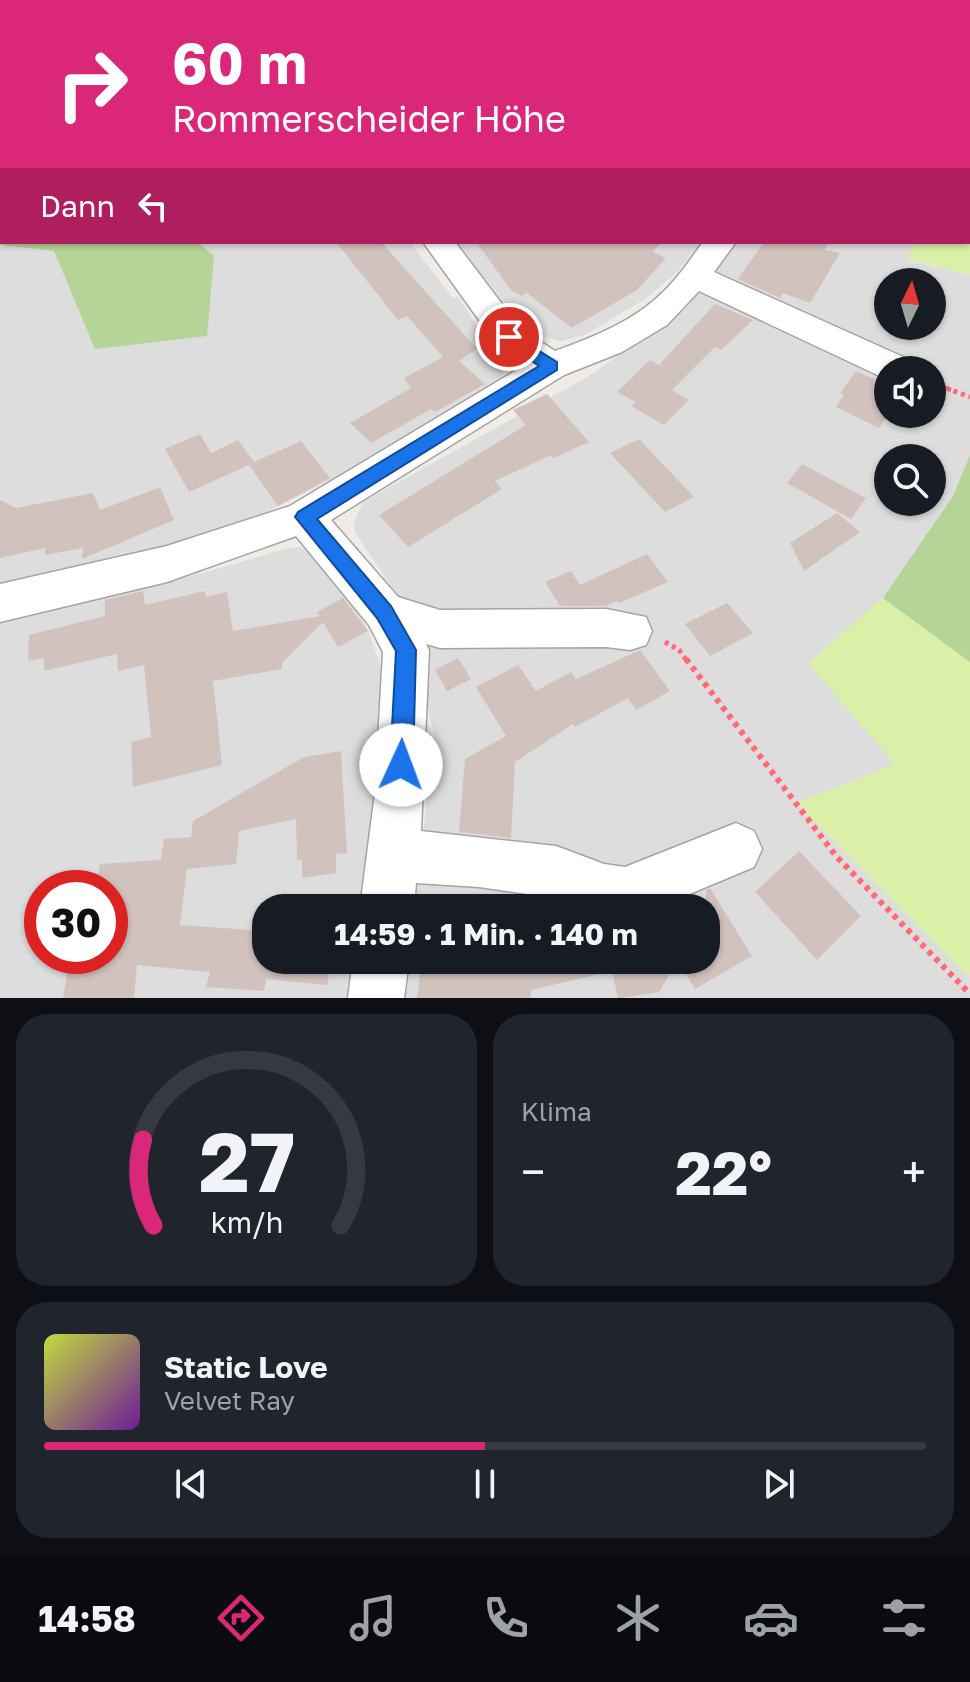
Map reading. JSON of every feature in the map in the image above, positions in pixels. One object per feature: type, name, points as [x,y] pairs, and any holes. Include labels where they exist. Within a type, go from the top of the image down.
[{"type":"street","points":[[440,244],[509,337],[551,366]]},
{"type":"street","points":[[0,603],[167,564],[304,517],[551,366],[610,344],[655,317],[676,299],[718,244]]},
{"type":"street","points":[[694,276],[874,359]]},
{"type":"street","points":[[304,517],[384,612],[406,650],[400,793],[389,894]]},
{"type":"street","points":[[384,612],[440,629],[606,628],[630,631]]},
{"type":"street","points":[[393,855],[479,861],[556,872],[604,891],[625,894],[736,849]]},
{"type":"street","points":[[376,998],[379,974]]},
{"type":"path","points":[[946,388],[970,397]]},
{"type":"path","points":[[630,631],[655,636],[679,650],[836,856],[970,994]]},
{"type":"shaded area","points":[[200,244],[414,244],[412,245],[453,298],[457,296],[504,366],[503,385],[379,456],[233,529],[200,542],[0,586],[0,245],[54,251],[214,256]]},
{"type":"shaded area","points":[[457,244],[699,244],[675,274],[645,299],[585,335],[561,341],[535,335],[523,325]]},
{"type":"shaded area","points":[[737,244],[915,244],[908,260],[941,268],[874,268],[874,340],[946,340],[946,269],[970,275],[970,455],[946,506],[946,444],[874,444],[874,516],[939,516],[884,598],[970,662],[970,998],[404,998],[407,974],[720,974],[720,894],[417,894],[434,735],[403,603],[355,533],[354,522],[363,502],[589,376],[676,315]]},
{"type":"shaded area","points":[[288,548],[309,550],[348,596],[369,632],[380,665],[386,699],[365,894],[252,894],[252,974],[355,974],[351,998],[0,998],[0,619],[203,573]]},
{"type":"green space","points":[[200,244],[214,256],[207,336],[95,349],[54,251],[0,245]]},
{"type":"green space","points":[[915,244],[970,244],[970,275],[907,259]]},
{"type":"green space","points":[[970,455],[970,662],[883,598],[939,516],[946,516],[946,506]]},
{"type":"green space","points":[[883,598],[970,662],[970,978],[796,803],[895,764],[808,663]]},
{"type":"building","points":[[338,244],[383,244],[477,349],[459,361],[485,384],[435,412],[431,409],[371,443],[350,423],[411,388],[404,378],[443,357],[407,316],[398,320]]},
{"type":"building","points":[[477,244],[660,244],[652,252],[666,258],[637,290],[572,328],[527,293],[522,296],[511,290]]},
{"type":"building","points":[[763,244],[827,244],[825,250],[840,253],[810,303],[783,293],[780,298],[738,279]]},
{"type":"building","points":[[715,304],[753,320],[721,350],[715,347],[672,390],[689,400],[664,425],[631,406],[636,402],[617,392],[650,360],[659,365]]},
{"type":"building","points":[[856,371],[874,379],[874,426],[836,407],[844,395],[840,393]]},
{"type":"building","points":[[547,394],[589,442],[554,458],[551,455],[495,481],[502,489],[408,547],[379,515],[526,425],[513,410]]},
{"type":"building","points":[[200,434],[211,453],[238,440],[254,462],[301,441],[330,478],[278,506],[249,465],[189,492],[165,449]]},
{"type":"building","points":[[639,439],[694,497],[665,512],[610,453]]},
{"type":"building","points":[[802,464],[866,498],[851,519],[787,483]]},
{"type":"building","points":[[160,487],[174,520],[82,559],[83,548],[45,555],[45,548],[0,558],[0,500],[16,508],[93,493],[100,510]]},
{"type":"building","points":[[837,513],[860,532],[804,571],[790,543]]},
{"type":"building","points":[[647,554],[668,582],[619,603],[560,606],[545,582],[571,571],[580,585]]},
{"type":"building","points":[[143,591],[145,605],[205,591],[206,597],[227,592],[233,631],[320,616],[317,612],[343,598],[368,631],[338,647],[323,622],[282,663],[282,669],[213,681],[222,765],[133,787],[131,742],[151,737],[144,665],[118,671],[117,654],[44,671],[44,658],[28,661],[29,635],[105,616],[105,600]]},
{"type":"building","points":[[727,603],[753,633],[710,656],[685,624]]},
{"type":"building","points":[[640,650],[670,691],[636,710],[628,698],[575,727],[573,724],[515,762],[511,838],[459,832],[465,759],[506,736],[476,687],[518,665],[536,691],[571,672],[576,679]]},
{"type":"building","points":[[458,658],[471,679],[447,691],[435,670]]},
{"type":"building","points":[[341,751],[347,853],[336,854],[336,873],[302,878],[302,859],[297,860],[296,819],[239,831],[236,864],[187,869],[180,925],[252,930],[252,974],[329,974],[327,985],[266,979],[264,991],[206,987],[210,972],[137,965],[134,998],[63,998],[67,974],[128,974],[128,870],[99,870],[100,864],[161,860],[164,839],[191,837],[193,821],[304,757]]},
{"type":"building","points":[[799,851],[861,916],[817,960],[755,892]]},
{"type":"building","points":[[720,904],[752,956],[695,989],[686,974],[720,974]]},
{"type":"building","points":[[420,974],[599,974],[531,990],[530,998],[417,998]]},
{"type":"building","points":[[613,974],[670,974],[659,992],[618,998]]},
{"type":"route","points":[[401,765],[406,650],[384,612],[304,517],[551,366],[509,337]]}]
